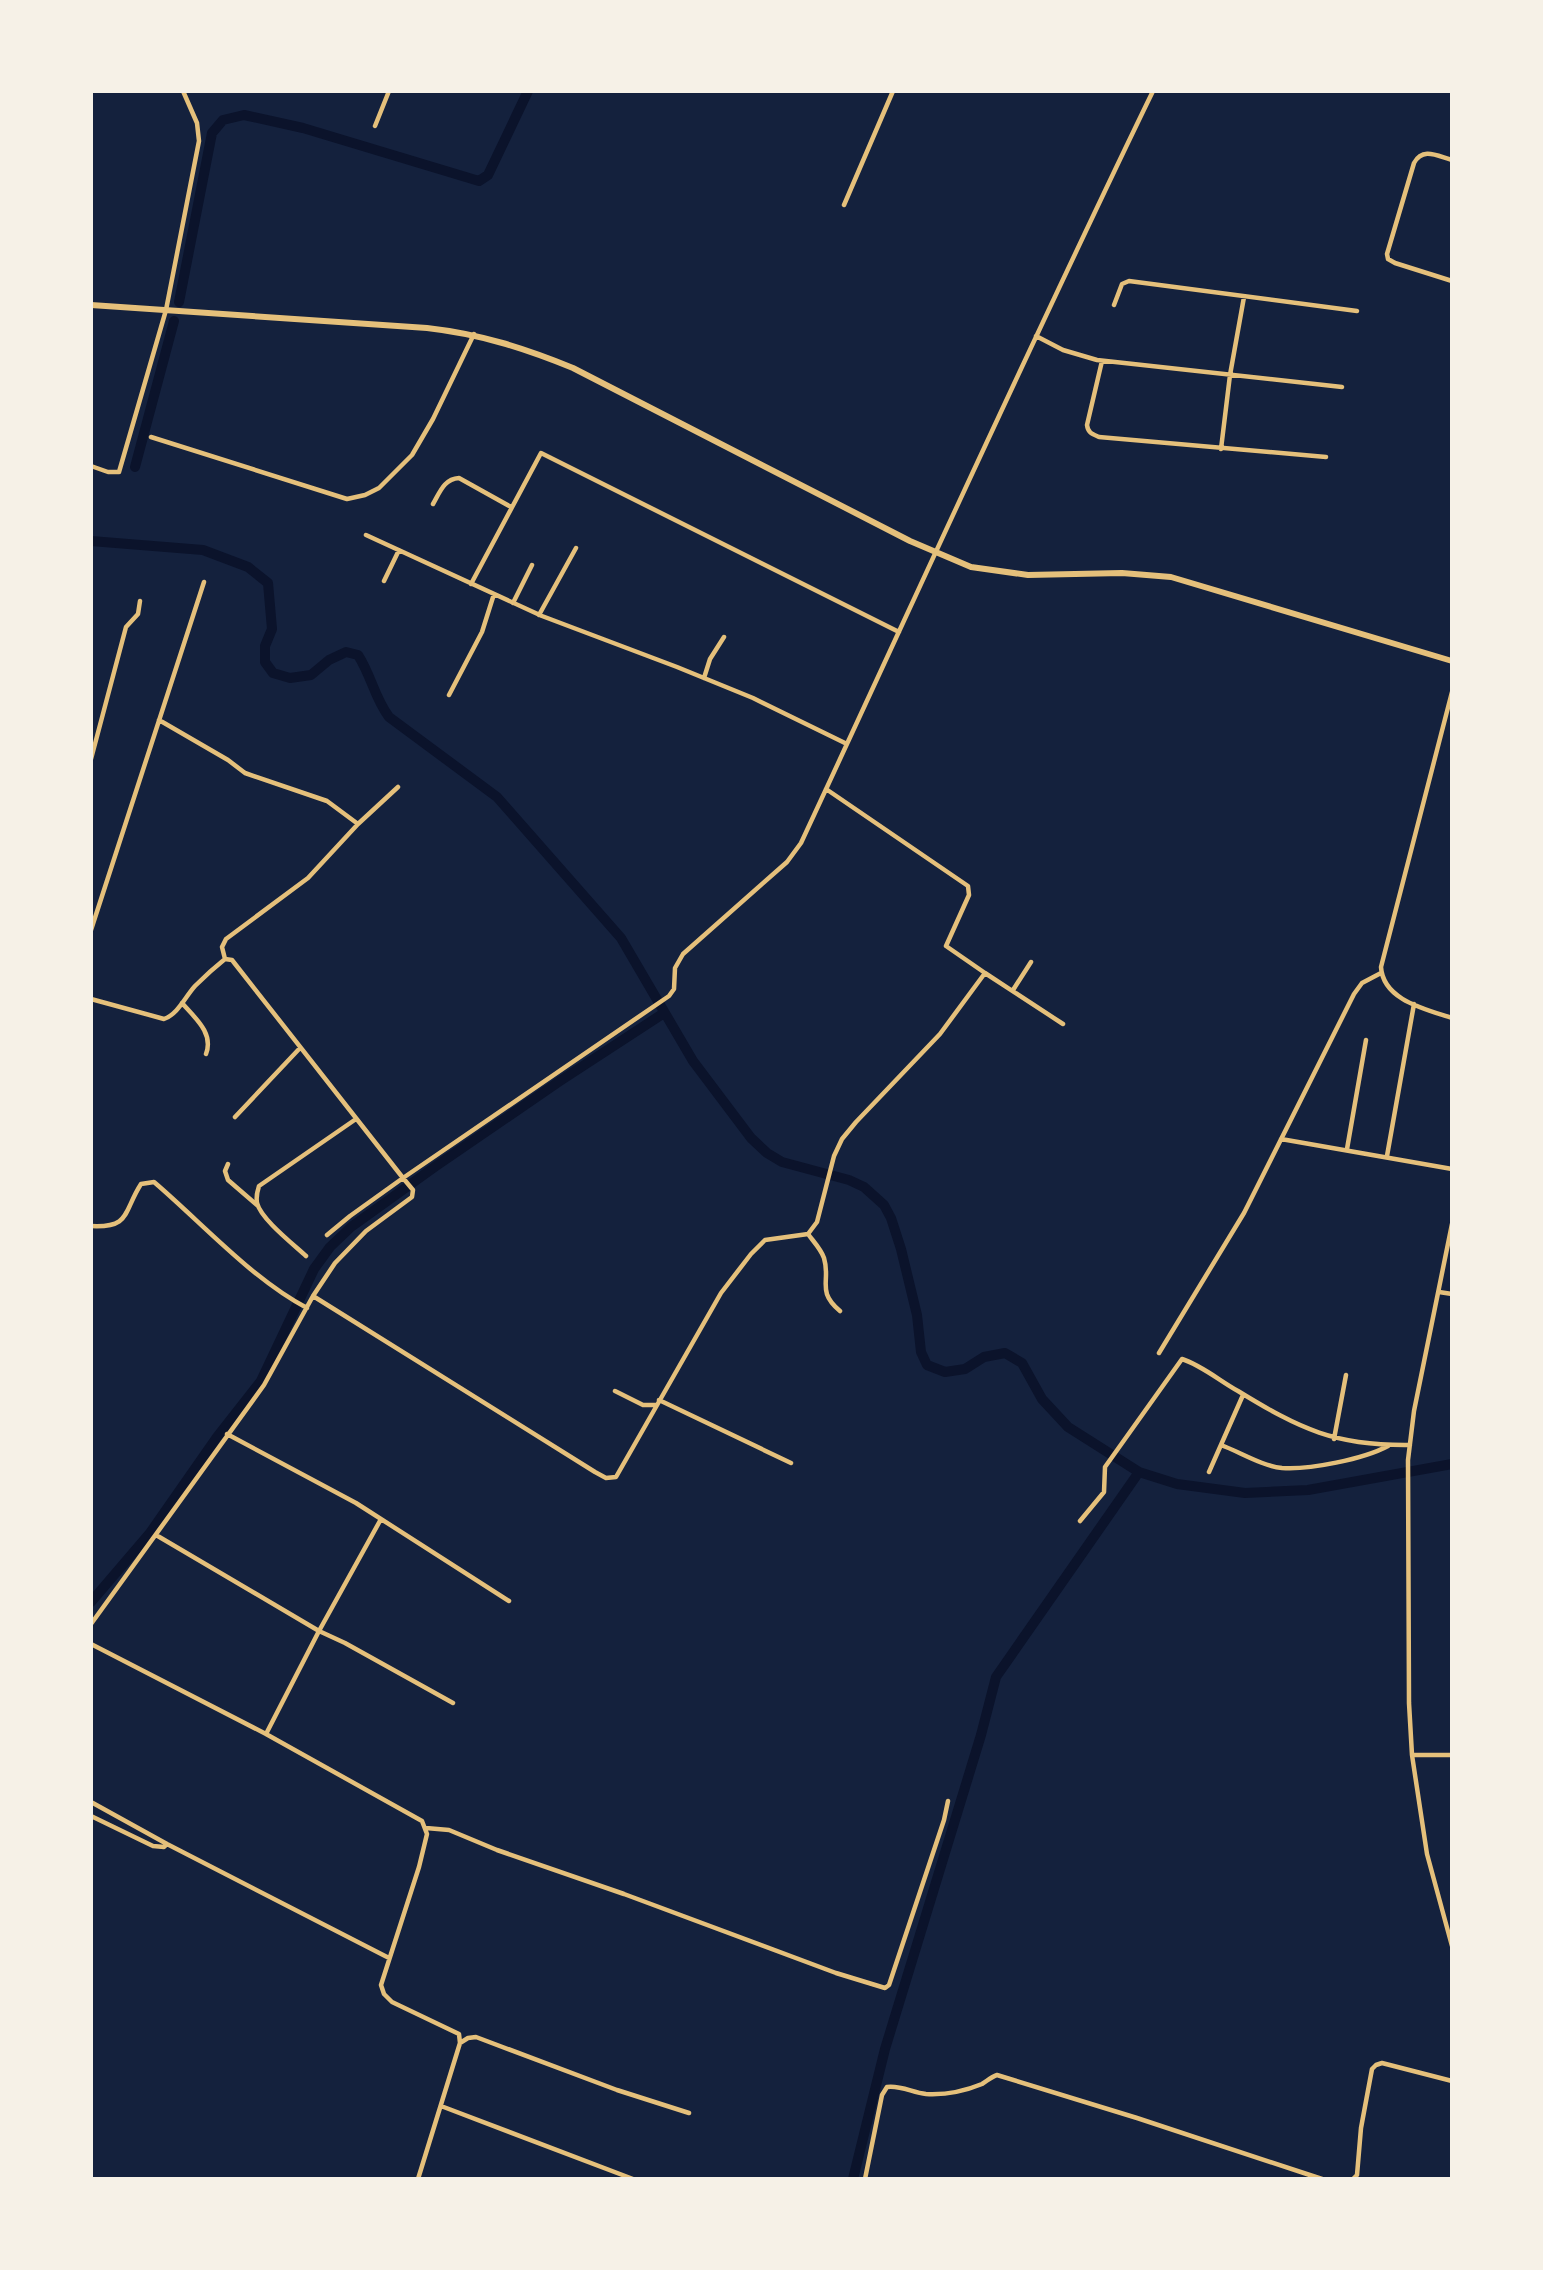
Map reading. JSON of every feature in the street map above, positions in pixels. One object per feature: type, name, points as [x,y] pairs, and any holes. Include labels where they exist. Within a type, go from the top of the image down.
[{"type":"street","points":[[91,466],[108,472],[119,472],[166,310],[199,141],[197,123],[183,91]]},
{"type":"street","points":[[374,125],[389,91]]},
{"type":"street","points":[[845,205],[893,91]]},
{"type":"street","points":[[327,1235],[350,1216],[669,996],[674,989],[675,968],[683,954],[787,862],[801,843],[1091,217],[1153,91]]},
{"type":"street","points":[[1452,160],[1426,153],[1418,156],[1387,254],[1388,259],[1395,263],[1452,281]]},
{"type":"street","points":[[1114,305],[1122,284],[1129,281],[1357,312]]},
{"type":"street","points":[[1221,449],[1230,375],[1244,297]]},
{"type":"street","points":[[91,305],[427,328],[474,334],[543,355],[573,368],[909,541],[971,567],[1028,575],[1122,573],[1171,577],[1452,661]]},
{"type":"street","points":[[151,437],[347,499],[365,495],[379,488],[412,455],[433,419],[474,334]]},
{"type":"street","points":[[1036,336],[1063,350],[1102,361],[1342,387]]},
{"type":"street","points":[[1102,361],[1087,425],[1091,434],[1221,449],[1326,457]]},
{"type":"street","points":[[471,583],[539,455],[544,453],[899,632]]},
{"type":"street","points":[[433,504],[444,484],[459,478],[511,507]]},
{"type":"street","points":[[366,536],[539,615],[775,708],[847,744]]},
{"type":"street","points":[[539,615],[576,548]]},
{"type":"street","points":[[384,581],[399,550]]},
{"type":"street","points":[[513,603],[532,565]]},
{"type":"street","points":[[91,930],[204,582]]},
{"type":"street","points":[[449,695],[482,632],[494,594]]},
{"type":"street","points":[[91,759],[127,628],[138,614],[140,601]]},
{"type":"street","points":[[704,678],[710,659],[724,637]]},
{"type":"street","points":[[1452,692],[1382,960],[1381,973],[1383,981],[1393,993],[1452,1018]]},
{"type":"street","points":[[159,720],[228,760],[245,773],[327,801],[358,824]]},
{"type":"street","points":[[225,959],[222,947],[226,939],[308,878],[358,824],[398,787]]},
{"type":"street","points":[[826,789],[968,886],[969,895],[946,946],[1063,1024]]},
{"type":"street","points":[[91,999],[164,1019],[171,1016],[194,987],[225,959]]},
{"type":"street","points":[[91,1624],[264,1385],[305,1307],[335,1263],[366,1231],[412,1197],[413,1190],[232,960],[225,959]]},
{"type":"street","points":[[1013,990],[1031,962]]},
{"type":"street","points":[[313,1296],[606,1478],[616,1477],[720,1293],[765,1240],[808,1234],[817,1222],[834,1156],[842,1139],[940,1034],[985,973]]},
{"type":"street","points":[[1159,1353],[1244,1213],[1354,994],[1362,983],[1381,973]]},
{"type":"street","points":[[182,1003],[208,1034],[209,1047],[206,1054]]},
{"type":"street","points":[[1387,1156],[1414,1004]]},
{"type":"street","points":[[1347,1149],[1366,1040]]},
{"type":"street","points":[[235,1117],[300,1048]]},
{"type":"street","points":[[257,1206],[259,1186],[356,1119]]},
{"type":"street","points":[[1281,1139],[1452,1169]]},
{"type":"street","points":[[228,1164],[225,1176],[228,1180],[306,1256]]},
{"type":"street","points":[[91,1226],[110,1227],[123,1219],[141,1184],[154,1182],[260,1277],[305,1307]]},
{"type":"street","points":[[1452,1224],[1413,1411],[1408,1460],[1409,1703],[1412,1755],[1427,1854],[1452,1947]]},
{"type":"street","points":[[808,1234],[825,1262],[825,1288],[831,1304],[841,1311]]},
{"type":"street","points":[[1439,1292],[1452,1294]]},
{"type":"street","points":[[1080,1521],[1104,1492],[1105,1467],[1182,1359],[1284,1419],[1334,1439],[1388,1446],[1409,1445]]},
{"type":"street","points":[[1334,1439],[1346,1375]]},
{"type":"street","points":[[615,1391],[643,1405],[657,1403],[791,1463]]},
{"type":"street","points":[[1209,1472],[1243,1395]]},
{"type":"street","points":[[227,1434],[356,1503],[509,1601]]},
{"type":"street","points":[[1221,1445],[1281,1468],[1332,1463],[1365,1456],[1388,1446]]},
{"type":"street","points":[[266,1734],[381,1519]]},
{"type":"street","points":[[156,1535],[319,1631],[453,1703]]},
{"type":"street","points":[[91,1644],[266,1734],[422,1821],[427,1834],[419,1867],[381,1985],[384,1994],[392,2002],[459,2034],[460,2043],[418,2179]]},
{"type":"street","points":[[1412,1755],[1452,1755]]},
{"type":"street","points":[[426,1828],[449,1830],[824,1969],[885,1987],[888,1985],[922,1887],[948,1801]]},
{"type":"street","points":[[91,1802],[388,1958]]},
{"type":"street","points":[[91,1816],[153,1846],[164,1847],[167,1844]]},
{"type":"street","points":[[460,2043],[477,2037],[617,2090],[689,2113]]},
{"type":"street","points":[[1353,2179],[1357,2175],[1372,2069],[1376,2065],[1382,2063],[1452,2081]]},
{"type":"street","points":[[865,2179],[882,2095],[887,2087],[896,2086],[925,2094],[947,2093],[964,2090],[997,2075],[1161,2125],[1322,2179]]},
{"type":"street","points":[[441,2106],[633,2179]]},
{"type":"waterway","points":[[179,302],[212,133],[223,120],[244,115],[303,128],[479,181],[488,175],[528,91]]},
{"type":"waterway","points":[[135,467],[174,321]]},
{"type":"waterway","points":[[91,541],[203,550],[248,567],[268,583],[272,629],[265,646],[265,662],[273,673],[290,678],[311,675],[329,660],[346,652],[358,655],[389,717],[497,797],[621,938],[693,1061],[751,1138],[782,1162],[849,1180],[864,1187],[884,1205],[901,1249],[917,1315],[921,1352],[927,1365],[945,1372],[965,1369],[984,1357],[1005,1353],[1022,1363],[1042,1399],[1068,1427],[1139,1472],[1177,1484],[1245,1493],[1308,1490],[1452,1464]]},
{"type":"waterway","points":[[91,1602],[150,1533],[217,1437],[261,1381],[314,1269],[330,1247],[351,1227],[436,1166],[664,1013]]},
{"type":"waterway","points":[[853,2179],[885,2049],[981,1735],[996,1677],[1139,1472]]}]
